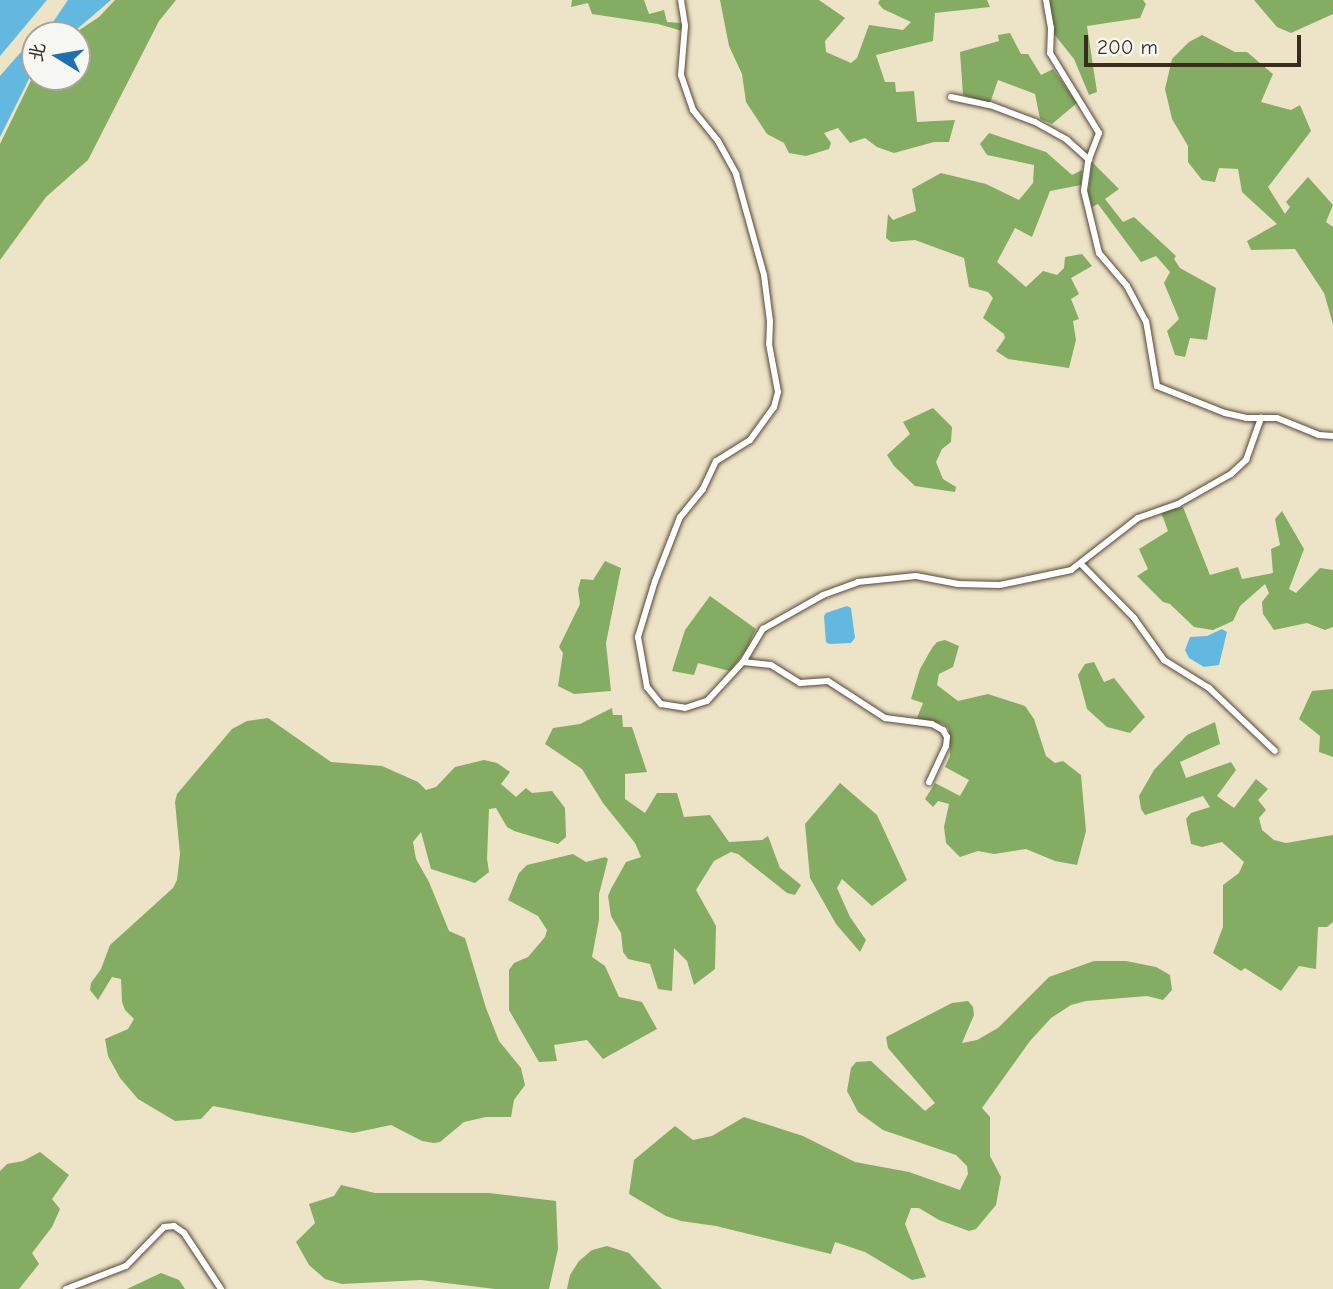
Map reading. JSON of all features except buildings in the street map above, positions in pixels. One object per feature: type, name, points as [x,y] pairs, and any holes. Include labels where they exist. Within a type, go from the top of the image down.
[{"type":"street","points":[[681,0],[685,17],[681,75],[694,113],[718,141],[736,174],[764,275],[769,344],[778,392],[774,407],[750,440],[718,459],[704,489],[680,517],[640,624],[639,650],[651,694],[661,704],[685,708],[707,701],[743,662],[763,629],[823,595],[858,582],[916,576],[958,584],[999,585],[1059,575],[1081,564],[1138,518],[1178,504],[1231,474],[1246,460],[1261,418]]},
{"type":"street","points":[[1046,0],[1051,28],[1050,53],[1098,130],[1098,142],[1089,160],[1085,197],[1099,253],[1127,286],[1146,321],[1157,386],[1225,413],[1277,418],[1319,435],[1333,436]]},
{"type":"street","points":[[951,97],[997,108],[1044,126],[1067,140],[1089,160]]},
{"type":"street","points":[[1081,564],[1134,618],[1164,660],[1209,688],[1275,751]]},
{"type":"street","points":[[743,662],[772,665],[800,683],[828,681],[885,718],[932,724],[943,730],[947,737],[946,746],[929,782]]},
{"type":"street","points":[[66,1289],[126,1266],[164,1227],[174,1226],[184,1233],[221,1289]]},
{"type":"green space","points":[[115,0],[176,0],[159,21],[88,160],[46,197],[0,260],[0,144],[26,91],[91,91],[91,22]]},
{"type":"green space","points":[[572,0],[644,0],[649,14],[664,10],[667,22],[682,23],[682,31],[658,24],[592,14],[588,3],[571,7]]},
{"type":"green space","points":[[720,0],[819,0],[845,18],[825,41],[826,52],[851,63],[857,58],[869,25],[903,30],[911,22],[883,9],[878,3],[880,0],[987,0],[990,7],[935,13],[933,41],[876,55],[885,82],[895,82],[896,92],[914,91],[917,122],[955,120],[949,142],[934,142],[894,153],[877,147],[865,138],[850,143],[838,128],[824,133],[831,143],[829,149],[806,156],[789,153],[784,143],[767,134],[746,102],[742,74],[729,46]]},
{"type":"green space","points":[[1049,0],[1143,0],[1146,4],[1140,18],[1087,26],[1097,92],[1089,95],[1074,59],[1054,34]]},
{"type":"green space","points":[[1254,0],[1333,0],[1333,14],[1291,33],[1277,27]]},
{"type":"green space","points":[[1010,33],[1021,54],[1028,54],[1041,75],[1053,69],[1077,103],[1052,124],[1040,119],[1035,94],[998,80],[990,103],[963,95],[960,52],[999,41],[998,35]]},
{"type":"green space","points":[[1202,35],[1235,52],[1247,52],[1273,74],[1261,102],[1291,110],[1300,105],[1311,131],[1268,187],[1285,214],[1290,207],[1286,202],[1308,177],[1333,205],[1326,222],[1333,227],[1333,324],[1324,293],[1295,249],[1251,250],[1247,241],[1277,224],[1242,192],[1238,169],[1219,168],[1215,182],[1202,180],[1188,162],[1188,146],[1172,119],[1165,89],[1172,59],[1189,42]]},
{"type":"green space","points":[[989,133],[1046,152],[1072,175],[1082,170],[1081,185],[1050,191],[1032,237],[1015,228],[997,262],[1026,287],[1043,271],[1057,275],[1064,268],[1065,257],[1082,254],[1092,266],[1071,278],[1079,294],[1071,299],[1079,319],[1073,321],[1076,340],[1069,368],[1008,359],[996,351],[1005,338],[1004,334],[983,318],[993,298],[988,292],[969,287],[964,258],[915,240],[891,242],[886,238],[888,214],[893,220],[916,211],[912,189],[941,173],[986,184],[1019,200],[1033,183],[1034,165],[987,155],[980,144]]},
{"type":"green space","points":[[1092,162],[1119,189],[1105,199],[1123,222],[1134,217],[1176,256],[1174,259],[1180,268],[1216,288],[1207,340],[1190,338],[1185,357],[1175,355],[1167,331],[1179,319],[1164,283],[1170,272],[1156,256],[1141,262],[1098,204],[1092,207],[1088,193]]},
{"type":"green space","points":[[933,408],[952,427],[951,442],[942,449],[936,462],[943,479],[956,487],[955,492],[915,486],[894,466],[887,455],[910,434],[903,422]]},
{"type":"green space","points":[[1183,507],[1210,575],[1238,567],[1242,579],[1273,573],[1271,549],[1280,545],[1275,519],[1282,511],[1304,549],[1289,589],[1296,593],[1320,568],[1333,570],[1333,627],[1325,630],[1307,623],[1274,630],[1263,614],[1262,602],[1269,593],[1265,584],[1240,606],[1233,621],[1213,630],[1194,627],[1137,576],[1148,569],[1139,549],[1168,531],[1161,512]]},
{"type":"green space","points":[[605,561],[621,568],[606,643],[611,691],[574,694],[558,686],[563,653],[559,647],[580,604],[578,589],[581,579],[593,580]]},
{"type":"green space","points":[[710,596],[756,629],[746,650],[730,671],[698,663],[694,675],[672,671],[685,630]]},
{"type":"green space","points":[[945,640],[959,646],[953,667],[939,674],[937,685],[958,701],[988,694],[1025,706],[1034,719],[1046,756],[1055,763],[1063,761],[1081,775],[1086,831],[1077,865],[1055,861],[1026,849],[994,854],[978,851],[960,857],[946,843],[944,827],[949,804],[938,801],[933,807],[925,799],[935,783],[960,796],[969,780],[945,767],[950,756],[949,729],[943,724],[917,718],[923,703],[911,699],[920,669],[932,648],[937,642]]},
{"type":"green space","points":[[1094,662],[1104,682],[1114,678],[1145,717],[1130,733],[1107,727],[1087,709],[1078,675],[1085,664]]},
{"type":"green space","points":[[1333,689],[1333,757],[1319,752],[1320,736],[1299,719],[1312,691]]},
{"type":"green space","points":[[612,708],[613,715],[622,715],[623,727],[632,727],[647,772],[625,774],[625,799],[645,813],[657,793],[677,793],[684,817],[710,815],[729,842],[762,840],[768,836],[780,868],[801,885],[795,895],[787,893],[738,854],[731,852],[714,861],[696,890],[716,926],[715,969],[694,985],[687,961],[674,948],[672,991],[658,989],[650,964],[628,959],[623,952],[621,933],[611,916],[608,896],[611,889],[626,862],[641,857],[635,843],[603,803],[582,769],[545,744],[553,728],[580,724]]},
{"type":"green space","points":[[268,718],[331,762],[382,766],[418,782],[426,790],[436,787],[455,767],[484,760],[497,763],[510,772],[501,784],[516,797],[526,788],[532,793],[552,791],[565,808],[566,837],[558,844],[514,831],[507,827],[496,808],[489,809],[489,872],[475,883],[431,869],[421,832],[413,842],[416,859],[429,882],[449,931],[465,938],[499,1041],[521,1068],[525,1085],[514,1100],[511,1117],[486,1117],[464,1122],[440,1142],[434,1143],[422,1141],[391,1125],[353,1133],[213,1106],[201,1119],[175,1121],[138,1099],[120,1078],[108,1056],[105,1039],[128,1029],[134,1019],[125,1010],[122,1002],[121,979],[112,977],[98,1000],[90,990],[91,983],[101,969],[110,945],[173,888],[177,880],[180,854],[175,802],[177,794],[232,729],[247,721]]},
{"type":"green space","points":[[1215,722],[1220,744],[1180,762],[1186,778],[1231,762],[1236,770],[1217,796],[1234,808],[1256,779],[1268,789],[1258,800],[1266,810],[1259,818],[1262,830],[1274,840],[1286,843],[1333,835],[1333,922],[1327,927],[1318,927],[1316,969],[1299,966],[1281,991],[1245,968],[1241,971],[1213,953],[1223,927],[1223,885],[1239,873],[1244,862],[1222,842],[1202,847],[1191,844],[1186,819],[1191,813],[1210,807],[1203,796],[1145,815],[1141,809],[1139,796],[1154,770],[1187,735]]},
{"type":"green space","points":[[840,783],[877,815],[907,880],[872,906],[842,879],[837,888],[850,917],[866,940],[860,952],[836,924],[810,878],[805,824]]},
{"type":"green space","points":[[573,854],[586,862],[605,857],[608,859],[599,894],[599,920],[592,957],[605,966],[619,997],[642,1002],[657,1029],[603,1059],[587,1040],[554,1045],[557,1061],[539,1062],[509,1010],[509,970],[514,963],[528,957],[545,937],[547,930],[538,916],[508,900],[519,873],[527,865]]},
{"type":"green space","points":[[1094,961],[1126,961],[1156,967],[1170,975],[1172,990],[1163,1000],[1147,996],[1086,1001],[1071,1005],[1051,1018],[1030,1041],[982,1108],[990,1117],[990,1156],[1001,1177],[996,1205],[976,1229],[969,1231],[939,1220],[919,1208],[911,1208],[905,1224],[926,1277],[912,1280],[865,1252],[835,1242],[831,1254],[716,1226],[681,1221],[666,1216],[629,1194],[634,1160],[675,1126],[693,1140],[712,1136],[744,1117],[803,1136],[855,1162],[909,1172],[960,1190],[968,1174],[967,1166],[956,1155],[883,1130],[858,1112],[847,1091],[851,1068],[856,1062],[871,1061],[925,1111],[935,1103],[888,1048],[886,1037],[952,1003],[968,1001],[973,1007],[974,1015],[962,1043],[977,1040],[998,1028],[1049,977]]},
{"type":"green space","points":[[40,1152],[69,1175],[52,1199],[60,1209],[52,1227],[32,1253],[39,1264],[19,1289],[0,1289],[0,1171],[7,1164],[23,1161]]},
{"type":"green space","points":[[341,1185],[375,1193],[489,1193],[556,1201],[558,1249],[549,1289],[495,1289],[421,1280],[342,1284],[325,1279],[309,1265],[296,1242],[315,1223],[309,1204],[334,1196]]},
{"type":"green space","points":[[607,1246],[629,1253],[662,1289],[567,1289],[570,1275],[579,1261],[592,1250]]},
{"type":"green space","points":[[161,1273],[179,1280],[185,1289],[127,1289]]},
{"type":"water","points":[[0,0],[47,0],[29,21],[21,21],[21,31],[0,56]]},
{"type":"water","points":[[68,0],[111,0],[86,21],[54,21]]},
{"type":"water","points":[[21,52],[23,91],[0,137],[0,76]]},
{"type":"water","points":[[847,606],[851,608],[855,638],[851,643],[829,644],[826,642],[824,616]]},
{"type":"water","points":[[1222,629],[1227,632],[1219,665],[1204,667],[1189,658],[1185,650],[1190,637],[1207,636]]}]
